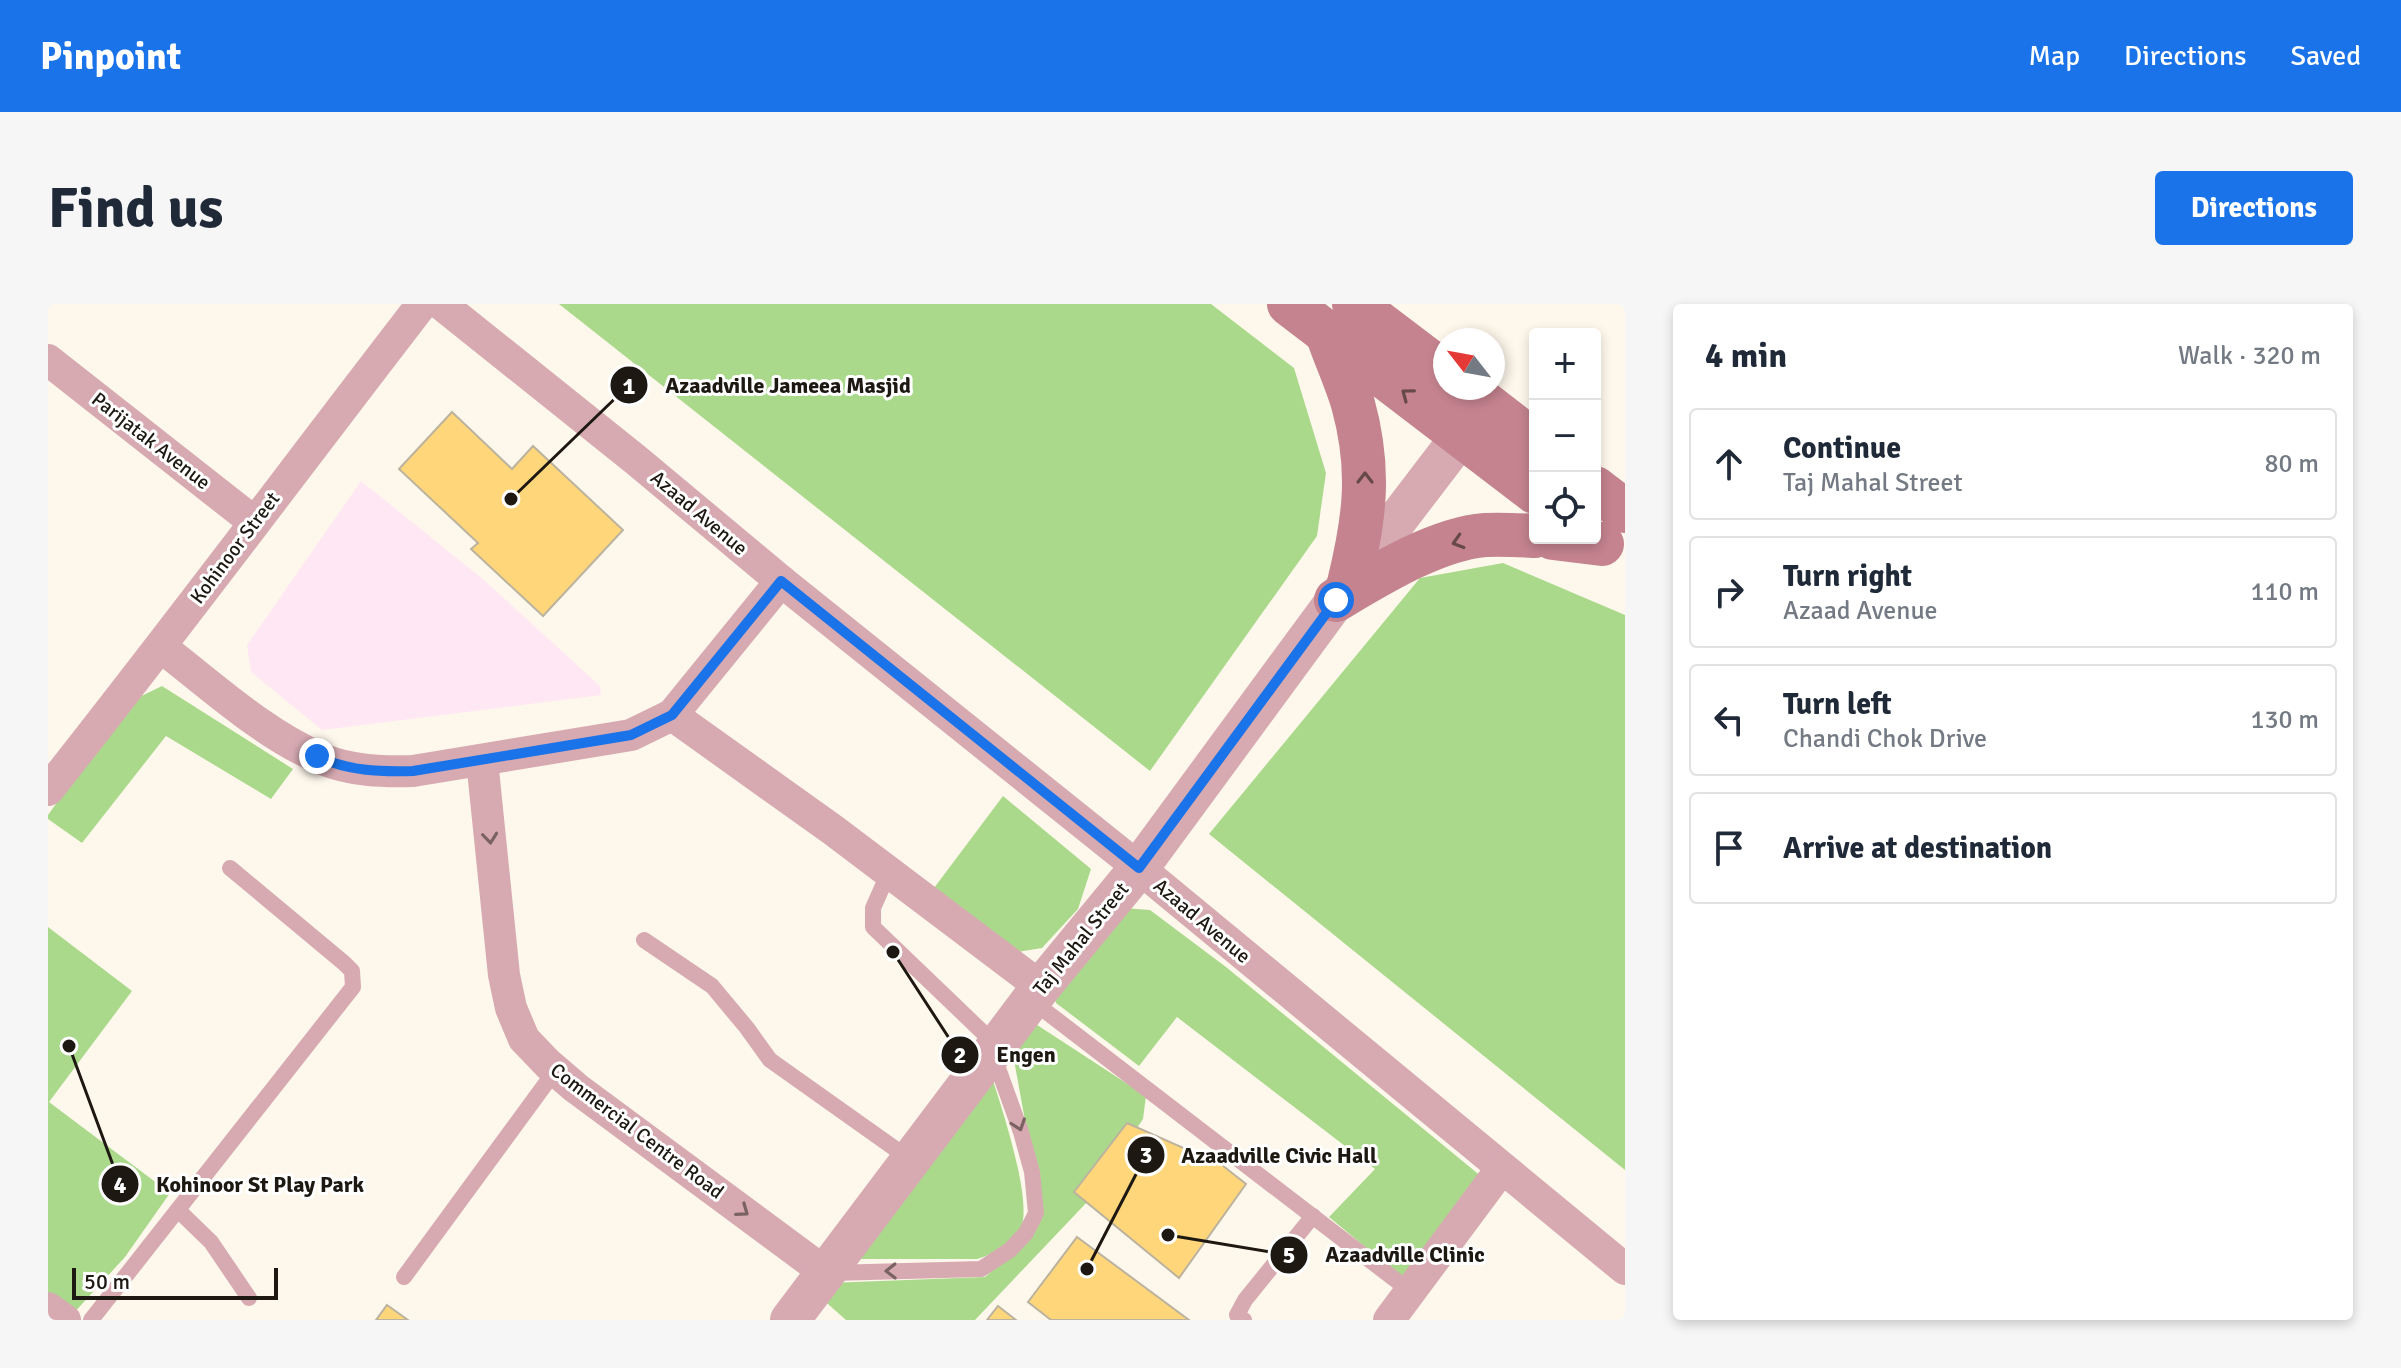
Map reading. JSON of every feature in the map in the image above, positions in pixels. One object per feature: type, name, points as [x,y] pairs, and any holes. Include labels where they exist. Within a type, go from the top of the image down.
[{"type":"main road","points":[[1289,304],[1341,318],[1433,367]]},
{"type":"main road","points":[[1341,318],[1471,409],[1529,439]]},
{"type":"main road","points":[[1341,318],[1365,464],[1365,505],[1343,591]]},
{"type":"main road","points":[[1471,409],[1529,484]]},
{"type":"main road","points":[[1601,506],[1612,539]]},
{"type":"main road","points":[[1343,591],[1407,560],[1458,541],[1482,535],[1529,536]]},
{"type":"street","name":"Kohinoor Street","points":[[48,790],[422,304]]},
{"type":"street","name":"Azaad Avenue","points":[[441,304],[1139,868],[1625,1269]]},
{"type":"street","name":"Parijatak Avenue","points":[[48,360],[254,522]]},
{"type":"street","name":"Taj Mahal Street","points":[[790,1320],[1036,993],[1139,868],[1343,591],[1471,409]]},
{"type":"street","points":[[161,647],[266,726],[323,759],[348,767],[383,772],[413,771],[631,735],[672,715],[781,581]]},
{"type":"street","points":[[672,715],[889,872],[1036,993]]},
{"type":"street","name":"Commercial Centre Road","points":[[482,760],[504,975],[511,1008],[524,1039],[576,1088],[826,1273]]},
{"type":"street","points":[[1389,1320],[1502,1168]]},
{"type":"street","points":[[48,1308],[65,1320]]},
{"type":"lane","points":[[91,1320],[353,987],[352,971],[344,963],[230,868]]},
{"type":"lane","points":[[826,1273],[981,1269],[1010,1250],[1026,1233],[1036,1213],[1032,1172],[994,1048],[873,927],[873,908],[889,872]]},
{"type":"lane","points":[[644,940],[712,986],[770,1060],[911,1160]]},
{"type":"lane","points":[[1036,993],[1410,1291]]},
{"type":"lane","points":[[404,1277],[555,1071]]},
{"type":"lane","points":[[178,1210],[211,1242],[249,1298]]},
{"type":"lane","points":[[1244,1320],[1237,1315],[1245,1300],[1313,1216]]},
{"type":"shaded area","points":[[361,481],[484,580],[600,686],[601,695],[322,730],[251,672],[247,645]]},
{"type":"green space","points":[[559,304],[1211,304],[1294,368],[1326,473],[1317,536],[1150,771]]},
{"type":"green space","points":[[1503,563],[1625,615],[1625,1170],[1209,834],[1420,578]]},
{"type":"green space","points":[[162,686],[293,769],[271,799],[166,736],[82,843],[48,819],[48,815],[129,702]]},
{"type":"green space","points":[[1003,796],[1091,869],[1078,909],[1042,948],[1011,953],[931,892]]},
{"type":"green space","points":[[1124,908],[1150,910],[1226,967],[1482,1177],[1404,1279],[1329,1217],[1375,1169],[1177,1017],[1139,1066],[1056,1003],[1052,992]]},
{"type":"green space","points":[[48,927],[132,991],[49,1102],[170,1193],[125,1257],[72,1315],[48,1300]]},
{"type":"green space","points":[[1028,1019],[1146,1096],[1143,1119],[1090,1199],[975,1320],[846,1320],[820,1297],[828,1283],[985,1277],[1020,1247],[1042,1214],[1012,1049]]},
{"type":"green space","points":[[990,1071],[1023,1196],[1024,1214],[1021,1228],[1014,1239],[977,1259],[848,1259]]},
{"type":"building","points":[[452,412],[512,469],[533,446],[623,530],[543,616],[471,549],[478,543],[399,469]]},
{"type":"building","points":[[1127,1123],[1222,1165],[1246,1184],[1179,1278],[1074,1192]]},
{"type":"building","points":[[1077,1237],[1189,1320],[1051,1320],[1028,1302]]},
{"type":"building","points":[[387,1305],[408,1320],[376,1320]]},
{"type":"building","points":[[998,1306],[1016,1320],[987,1320]]},
{"type":"place","name":"Azaadville Jameea Masjid","points":[[511,499]]},
{"type":"place","name":"Engen","points":[[893,952]]},
{"type":"place","name":"Kohinoor St Play Park","points":[[69,1046]]},
{"type":"place","name":"Azaadville Clinic","points":[[1168,1235]]},
{"type":"place","name":"Azaadville Civic Hall","points":[[1087,1269]]},
{"type":"route","points":[[317,756],[348,767],[383,772],[413,771],[631,735],[672,715],[781,581],[1139,868],[1336,600]]}]
